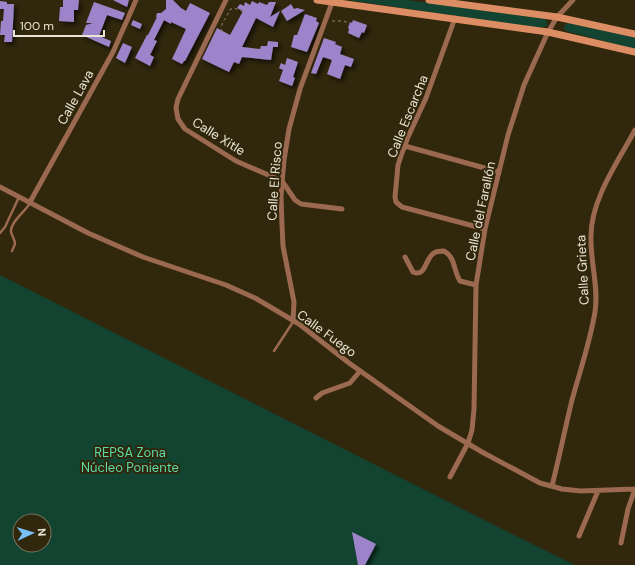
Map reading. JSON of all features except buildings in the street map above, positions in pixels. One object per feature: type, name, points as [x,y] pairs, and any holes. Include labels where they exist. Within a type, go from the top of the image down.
[{"type":"main road","points":[[317,0],[548,32],[635,52]]},
{"type":"main road","points":[[429,0],[557,16],[635,34]]},
{"type":"street","name":"Calle Lava","points":[[30,202],[113,52],[136,0]]},
{"type":"street","name":"Calle Xitle","points":[[226,0],[178,99],[176,108],[178,120],[185,129],[236,161],[282,181]]},
{"type":"street","name":"Calle del Farallón","points":[[450,477],[468,443],[472,430],[474,408],[476,286],[479,259],[508,135],[531,67],[557,16],[573,0]]},
{"type":"street","name":"Calle El Risco","points":[[293,321],[294,302],[282,232],[282,181],[289,128],[298,96],[332,1]]},
{"type":"street","name":"Calle Escarcha","points":[[455,18],[426,98],[398,166],[395,189],[396,202],[402,207],[485,229]]},
{"type":"street","name":"Calle Grieta","points":[[552,486],[595,311],[596,276],[592,257],[592,218],[601,194],[635,130]]},
{"type":"street","points":[[405,146],[499,172]]},
{"type":"street","points":[[282,181],[295,200],[301,204],[342,209]]},
{"type":"street","name":"Calle Fuego","points":[[0,187],[88,232],[148,260],[226,285],[255,298],[299,324],[360,371],[438,426],[510,467],[540,482],[562,489],[581,492],[635,489]]},
{"type":"street","points":[[405,257],[413,272],[419,274],[423,272],[430,256],[438,251],[444,251],[450,254],[454,262],[456,274],[460,280],[476,286]]},
{"type":"street","points":[[316,398],[322,393],[350,383],[360,371]]},
{"type":"street","points":[[621,543],[628,509],[635,489]]},
{"type":"street","points":[[579,536],[598,491]]},
{"type":"lane","points":[[0,233],[5,227],[19,196]]},
{"type":"lane","points":[[12,251],[15,242],[12,233],[12,226],[26,210],[30,202]]},
{"type":"lane","points":[[274,351],[293,321]]},
{"type":"path","points":[[222,32],[222,24],[227,17],[229,10],[234,8],[244,12]]},
{"type":"path","points":[[331,21],[344,21],[349,23]]},
{"type":"green space","points":[[348,0],[407,0],[546,19],[547,26],[538,28]]},
{"type":"green space","points":[[568,23],[635,38],[635,49],[569,32],[564,29],[565,25]]},
{"type":"green space","name":"REPSA Zona Núcleo Poniente","points":[[0,275],[510,533],[575,565],[0,565]]}]
